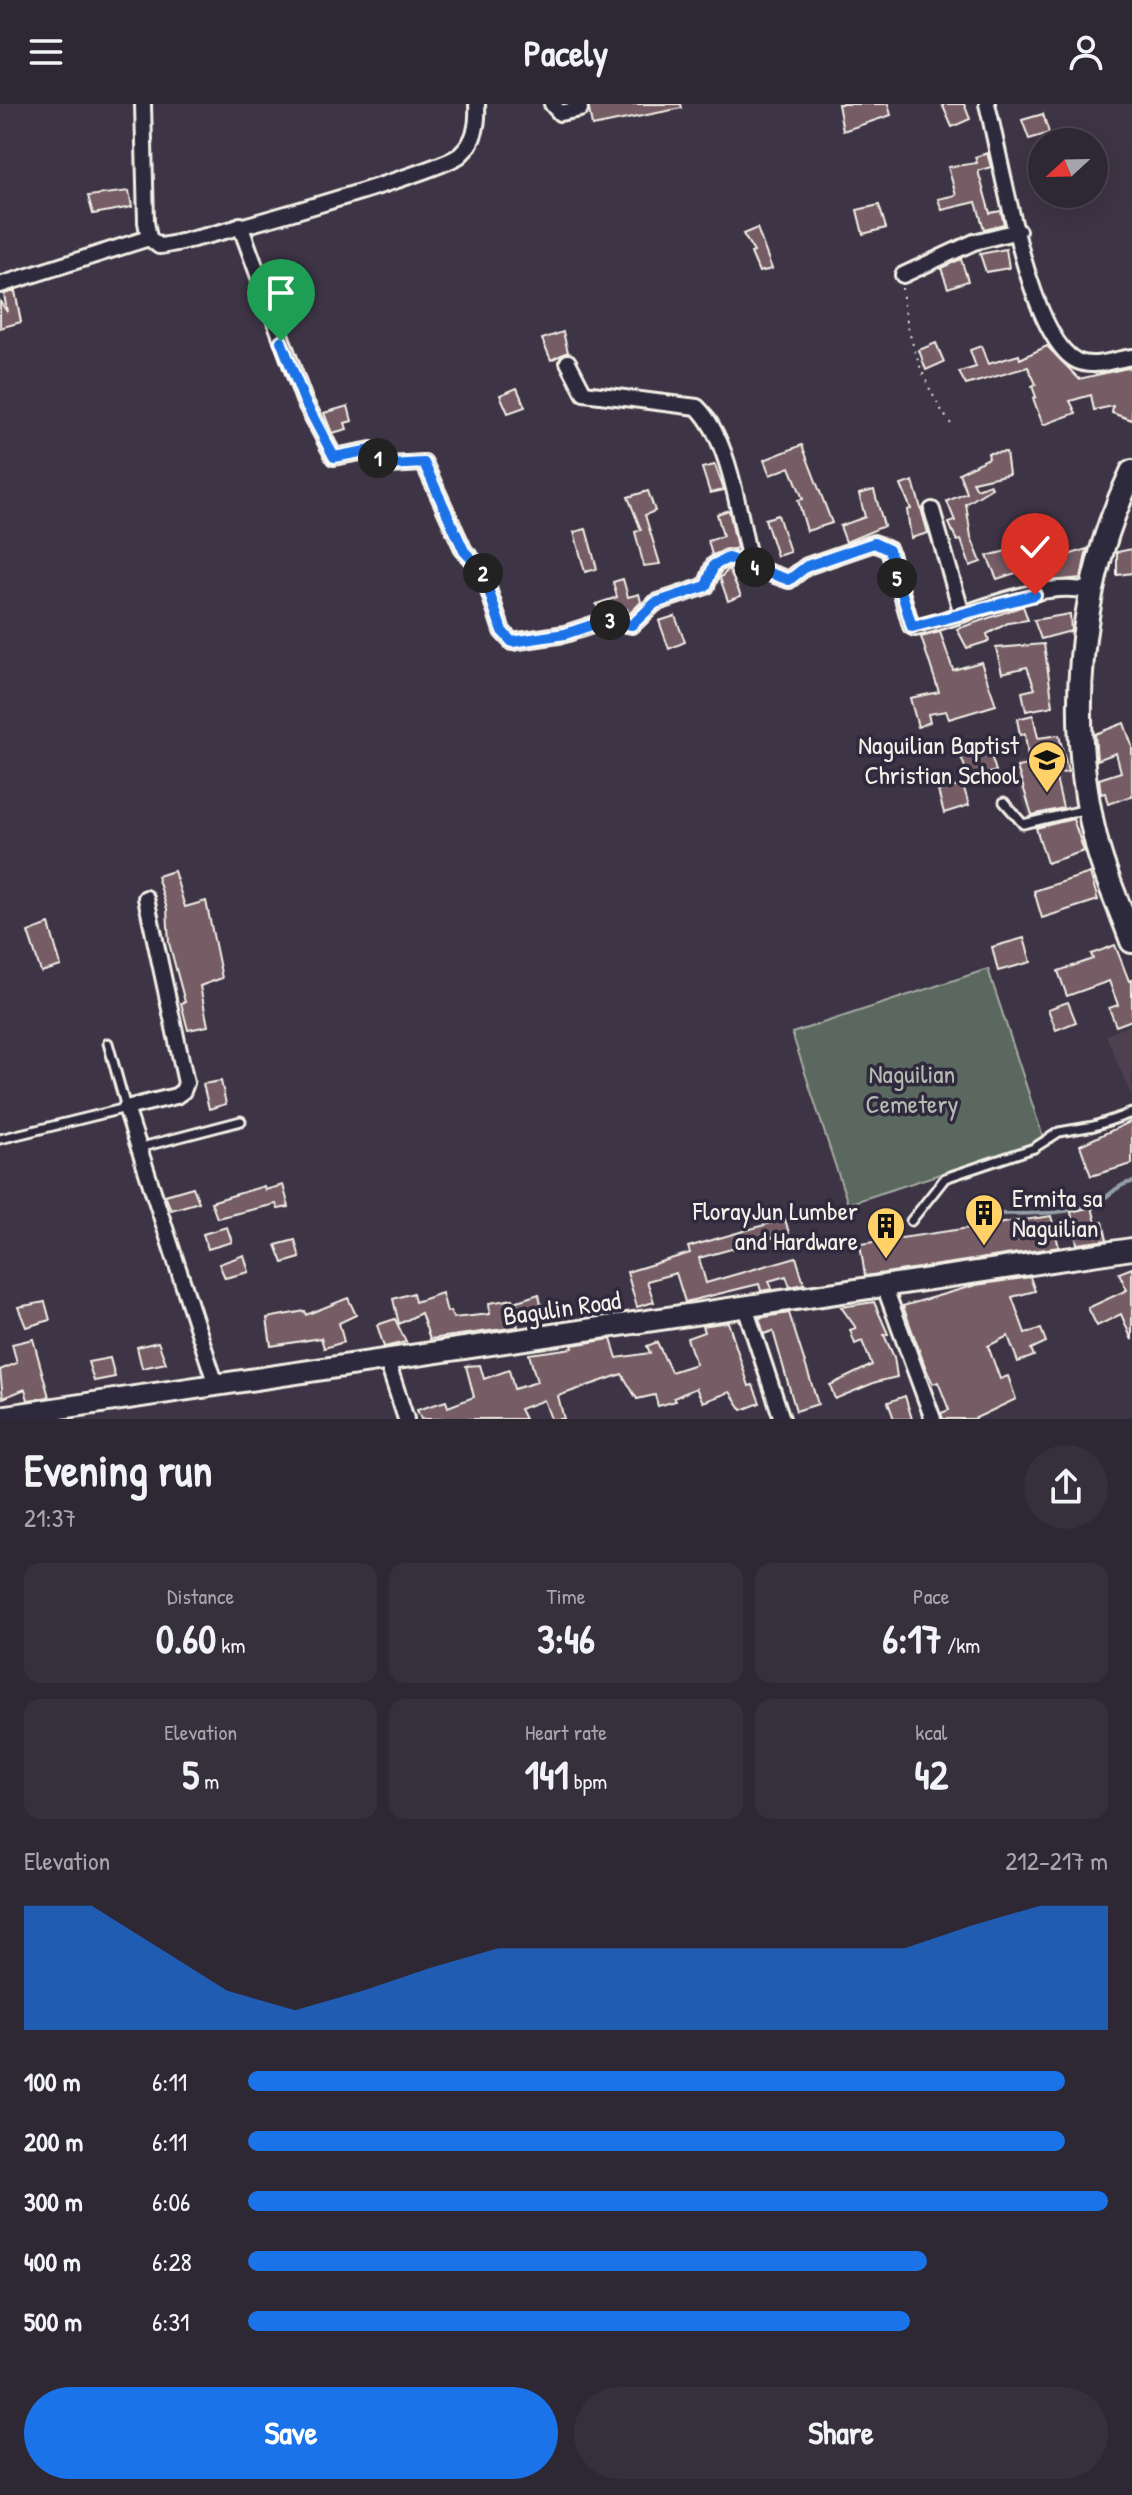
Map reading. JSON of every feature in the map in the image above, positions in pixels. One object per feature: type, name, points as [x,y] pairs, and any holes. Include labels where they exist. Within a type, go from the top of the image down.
[{"type":"highway","points":[[1132,472],[1116,505],[1091,592],[1080,724],[1089,809],[1109,884],[1132,941]]},
{"type":"main road","name":"Bagulin Road","points":[[4,1417],[77,1412],[216,1385],[1132,1249]]},
{"type":"street","points":[[143,104],[144,201],[149,238],[153,244],[165,245],[456,158],[474,134],[477,104]]},
{"type":"street","points":[[552,104],[560,113],[580,109]]},
{"type":"street","points":[[987,104],[1043,320],[1064,353],[1086,364],[1132,357]]},
{"type":"street","points":[[240,225],[304,400],[334,457],[371,450],[389,465],[424,463],[464,551],[482,570],[502,631],[512,642],[565,634],[607,620],[632,625],[655,603],[706,586],[714,565],[733,557],[789,580],[820,561],[874,543],[882,544],[892,558],[912,627],[1047,592],[1071,588],[1091,592]]},
{"type":"street","points":[[903,275],[974,242],[1018,231]]},
{"type":"street","points":[[0,285],[149,238]]},
{"type":"street","points":[[568,362],[584,393],[697,407],[710,420],[721,445],[751,565]]},
{"type":"street","points":[[932,510],[962,614]]},
{"type":"street","points":[[146,898],[186,1083],[176,1096],[126,1108],[142,1147],[216,1385]]},
{"type":"street","points":[[885,1288],[933,1419]]},
{"type":"street","points":[[745,1307],[782,1419]]},
{"type":"street","points":[[387,1361],[406,1419]]},
{"type":"lane","points":[[1004,802],[1023,824],[1089,809]]},
{"type":"lane","points":[[0,1139],[126,1108],[108,1043]]},
{"type":"lane","points":[[911,1221],[945,1178],[1034,1148],[1059,1132],[1094,1126],[1132,1113]]},
{"type":"lane","points":[[142,1147],[241,1121]]},
{"type":"path","points":[[903,275],[904,317],[909,332],[920,364],[954,428]]},
{"type":"shaded area","name":"Naguilian Baptist Christian School","points":[[1069,757],[1075,807],[1028,818],[1016,780],[1016,763]]},
{"type":"shaded area","points":[[1132,1024],[1132,1097],[1106,1035]]},
{"type":"green space","name":"Naguilian Cemetery","points":[[988,969],[1044,1140],[848,1204],[792,1033]]},
{"type":"building","points":[[588,104],[681,104],[682,108],[592,126]]},
{"type":"building","points":[[838,104],[888,104],[891,115],[843,131]]},
{"type":"building","points":[[942,104],[964,104],[970,119],[952,127]]},
{"type":"building","points":[[1043,114],[1047,128],[1028,128],[1028,136],[1022,120]]},
{"type":"building","points":[[987,153],[991,167],[978,171],[990,213],[1001,211],[1004,224],[984,229],[976,202],[942,210],[938,199],[956,195],[948,167],[977,163],[975,157]]},
{"type":"building","points":[[129,191],[132,207],[93,214],[88,196]]},
{"type":"building","points":[[879,205],[886,228],[863,234],[857,210]]},
{"type":"building","points":[[757,228],[772,269],[759,272],[751,253],[754,252],[743,234]]},
{"type":"building","points":[[1006,249],[1009,268],[986,272],[980,254]]},
{"type":"building","points":[[961,259],[968,281],[948,288],[941,268]]},
{"type":"building","points":[[15,291],[21,322],[0,328],[0,301],[7,312],[4,294]]},
{"type":"building","points":[[563,332],[568,352],[551,360],[542,339]]},
{"type":"building","points":[[936,343],[944,362],[926,370],[919,350]]},
{"type":"building","points":[[981,346],[988,364],[1019,355],[1020,359],[1047,346],[1079,379],[1132,367],[1132,420],[1112,413],[1113,406],[1094,410],[1091,395],[1070,401],[1076,413],[1043,425],[1033,398],[1036,397],[1032,386],[1036,384],[1028,367],[966,385],[959,372],[976,367],[970,350]]},
{"type":"building","points":[[517,388],[525,407],[508,413],[500,395]]},
{"type":"building","points":[[348,406],[352,421],[345,423],[347,429],[332,433],[324,413]]},
{"type":"building","points":[[802,445],[832,523],[807,531],[798,500],[803,499],[790,467],[770,475],[764,460]]},
{"type":"building","points":[[1006,452],[1009,474],[973,482],[977,489],[990,484],[992,488],[966,504],[971,537],[981,562],[970,566],[961,540],[957,541],[949,523],[955,521],[947,501],[967,493],[959,473],[989,458],[988,453]]},
{"type":"building","points":[[715,465],[724,490],[710,493],[702,468]]},
{"type":"building","points":[[913,481],[928,533],[911,538],[907,510],[911,509],[901,485]]},
{"type":"building","points":[[874,490],[884,526],[846,542],[840,526],[865,517],[859,494]]},
{"type":"building","points":[[648,491],[655,511],[645,515],[660,564],[644,566],[635,532],[641,530],[628,497]]},
{"type":"building","points":[[729,510],[737,548],[712,555],[708,541],[723,536],[717,514]]},
{"type":"building","points":[[778,515],[790,552],[777,556],[765,519]]},
{"type":"building","points":[[1047,525],[1050,534],[1017,544],[1014,535]]},
{"type":"building","points":[[586,529],[597,569],[585,572],[574,532]]},
{"type":"building","points":[[1087,549],[1081,578],[1027,584],[1021,570]]},
{"type":"building","points":[[1132,549],[1132,573],[1117,575],[1117,552]]},
{"type":"building","points":[[1010,550],[1019,572],[997,579],[987,556]]},
{"type":"building","points":[[729,569],[741,596],[728,601],[720,578]]},
{"type":"building","points":[[623,579],[628,597],[639,594],[641,602],[629,614],[627,609],[619,611],[618,607],[600,612],[596,604],[617,597],[613,582]]},
{"type":"building","points":[[1023,606],[1028,620],[1008,623],[987,634],[989,641],[967,648],[957,629]]},
{"type":"building","points":[[1070,614],[1071,631],[1041,639],[1034,620]]},
{"type":"building","points":[[675,616],[685,642],[669,649],[659,621]]},
{"type":"building","points":[[940,632],[953,670],[981,662],[996,705],[949,719],[946,711],[928,714],[930,722],[918,727],[910,698],[939,692],[921,637]]},
{"type":"building","points":[[1044,644],[1053,706],[1026,711],[1022,692],[1035,689],[1027,667],[1002,673],[996,648]]},
{"type":"building","name":"Naguilian Baptist Christian School","points":[[1033,715],[1038,738],[1059,735],[1068,772],[1055,774],[1063,808],[1032,815],[1017,767],[1029,765],[1025,734],[1020,735],[1017,719]]},
{"type":"building","points":[[1124,723],[1132,746],[1132,796],[1108,804],[1105,793],[1101,794],[1099,779],[1121,772],[1116,753],[1097,760],[1095,734]]},
{"type":"building","points":[[988,746],[996,771],[970,780],[959,752]]},
{"type":"building","points":[[963,785],[969,805],[944,813],[938,791]]},
{"type":"building","points":[[1073,819],[1084,851],[1047,863],[1036,828]]},
{"type":"building","points":[[174,871],[185,907],[206,901],[222,978],[200,986],[208,1026],[188,1030],[181,1003],[185,1002],[169,943],[167,909],[157,876]]},
{"type":"building","points":[[1090,873],[1098,900],[1042,918],[1034,891]]},
{"type":"building","points":[[49,924],[61,966],[41,972],[28,932]]},
{"type":"building","points":[[1024,938],[1031,962],[998,971],[992,947]]},
{"type":"building","points":[[1115,945],[1129,981],[1132,980],[1132,1020],[1116,1026],[1109,1008],[1118,1005],[1109,981],[1067,996],[1058,971],[1093,959],[1091,954]]},
{"type":"building","points":[[1068,1002],[1076,1022],[1056,1030],[1048,1009]]},
{"type":"building","points":[[221,1081],[226,1104],[209,1109],[203,1084]]},
{"type":"building","points":[[1132,1121],[1132,1164],[1091,1176],[1080,1145]]},
{"type":"building","points":[[283,1185],[289,1207],[278,1209],[276,1204],[217,1218],[211,1202],[264,1186],[265,1190]]},
{"type":"building","points":[[193,1187],[199,1202],[171,1210],[165,1195]]},
{"type":"building","points":[[1092,1207],[1096,1223],[1103,1222],[1107,1240],[1077,1244],[1071,1212]]},
{"type":"building","name":"Ermita sa Naguilian","points":[[1051,1216],[1059,1247],[865,1276],[860,1244]]},
{"type":"building","points":[[785,1219],[789,1233],[699,1258],[706,1283],[796,1257],[804,1284],[790,1287],[786,1276],[769,1281],[772,1289],[761,1291],[759,1284],[685,1302],[676,1273],[647,1281],[654,1302],[637,1307],[627,1272],[690,1253],[688,1247]]},
{"type":"building","points":[[227,1227],[232,1242],[208,1249],[203,1234]]},
{"type":"building","points":[[295,1240],[300,1258],[283,1263],[276,1245]]},
{"type":"building","points":[[244,1255],[249,1272],[225,1278],[219,1264]]},
{"type":"building","points":[[1132,1268],[1132,1340],[1121,1314],[1097,1326],[1088,1308],[1127,1290],[1119,1273]]},
{"type":"building","points":[[1030,1277],[1035,1291],[1012,1297],[1025,1333],[1041,1329],[1046,1342],[1031,1349],[1034,1356],[1018,1362],[1008,1336],[988,1346],[1000,1379],[1008,1376],[1016,1399],[974,1419],[943,1419],[941,1413],[949,1410],[938,1382],[933,1384],[926,1369],[903,1306],[976,1285]]},
{"type":"building","points":[[413,1293],[415,1302],[442,1293],[447,1312],[450,1311],[453,1318],[490,1314],[489,1303],[513,1299],[514,1302],[539,1294],[543,1316],[517,1322],[518,1327],[430,1339],[421,1313],[399,1324],[393,1299]]},
{"type":"building","points":[[348,1298],[356,1315],[339,1323],[344,1342],[324,1348],[321,1338],[271,1346],[267,1318],[305,1311],[306,1315]]},
{"type":"building","points":[[45,1302],[50,1320],[26,1327],[18,1307]]},
{"type":"building","points":[[874,1302],[888,1334],[884,1335],[894,1357],[897,1377],[835,1399],[830,1385],[872,1365],[862,1341],[855,1344],[850,1330],[856,1328],[841,1307]]},
{"type":"building","points":[[789,1313],[818,1404],[796,1411],[773,1331],[764,1334],[759,1318]]},
{"type":"building","points":[[395,1319],[406,1342],[384,1347],[377,1325]]},
{"type":"building","points":[[728,1322],[749,1386],[753,1385],[760,1403],[742,1410],[730,1392],[703,1402],[696,1388],[674,1398],[676,1401],[658,1406],[655,1395],[637,1399],[622,1374],[558,1396],[564,1419],[551,1419],[544,1400],[520,1409],[525,1419],[421,1419],[417,1410],[446,1401],[448,1407],[474,1397],[466,1366],[480,1365],[484,1379],[509,1370],[514,1389],[537,1382],[529,1354],[611,1339],[617,1358],[650,1353],[647,1346],[657,1342],[671,1372],[696,1364],[687,1338],[704,1332],[702,1326]]},
{"type":"building","points":[[33,1339],[49,1397],[28,1400],[25,1389],[3,1398],[0,1370],[17,1363],[12,1344]]},
{"type":"building","points":[[158,1342],[166,1363],[142,1368],[137,1347]]},
{"type":"building","points":[[110,1358],[115,1377],[94,1381],[88,1362]]},
{"type":"building","points":[[905,1396],[912,1419],[894,1419],[888,1402]]},
{"type":"waterway","points":[[998,1214],[1050,1213],[1089,1206],[1132,1182]]},
{"type":"place","name":"Naguilian Baptist Christian School","points":[[1047,794]]},
{"type":"place","name":"Ermita sa Naguilian","points":[[984,1247]]},
{"type":"place","name":"FlorayJun Lumber and Hardware","points":[[886,1260]]},
{"type":"route","points":[[281,341],[304,400],[334,457],[371,450],[383,464],[398,467],[424,463],[464,551],[480,565],[502,631],[512,642],[565,634],[607,620],[632,625],[655,603],[706,586],[714,565],[728,558],[733,557],[738,562],[789,580],[807,566],[874,543],[882,544],[889,550],[911,626],[915,628],[1035,595]]}]
